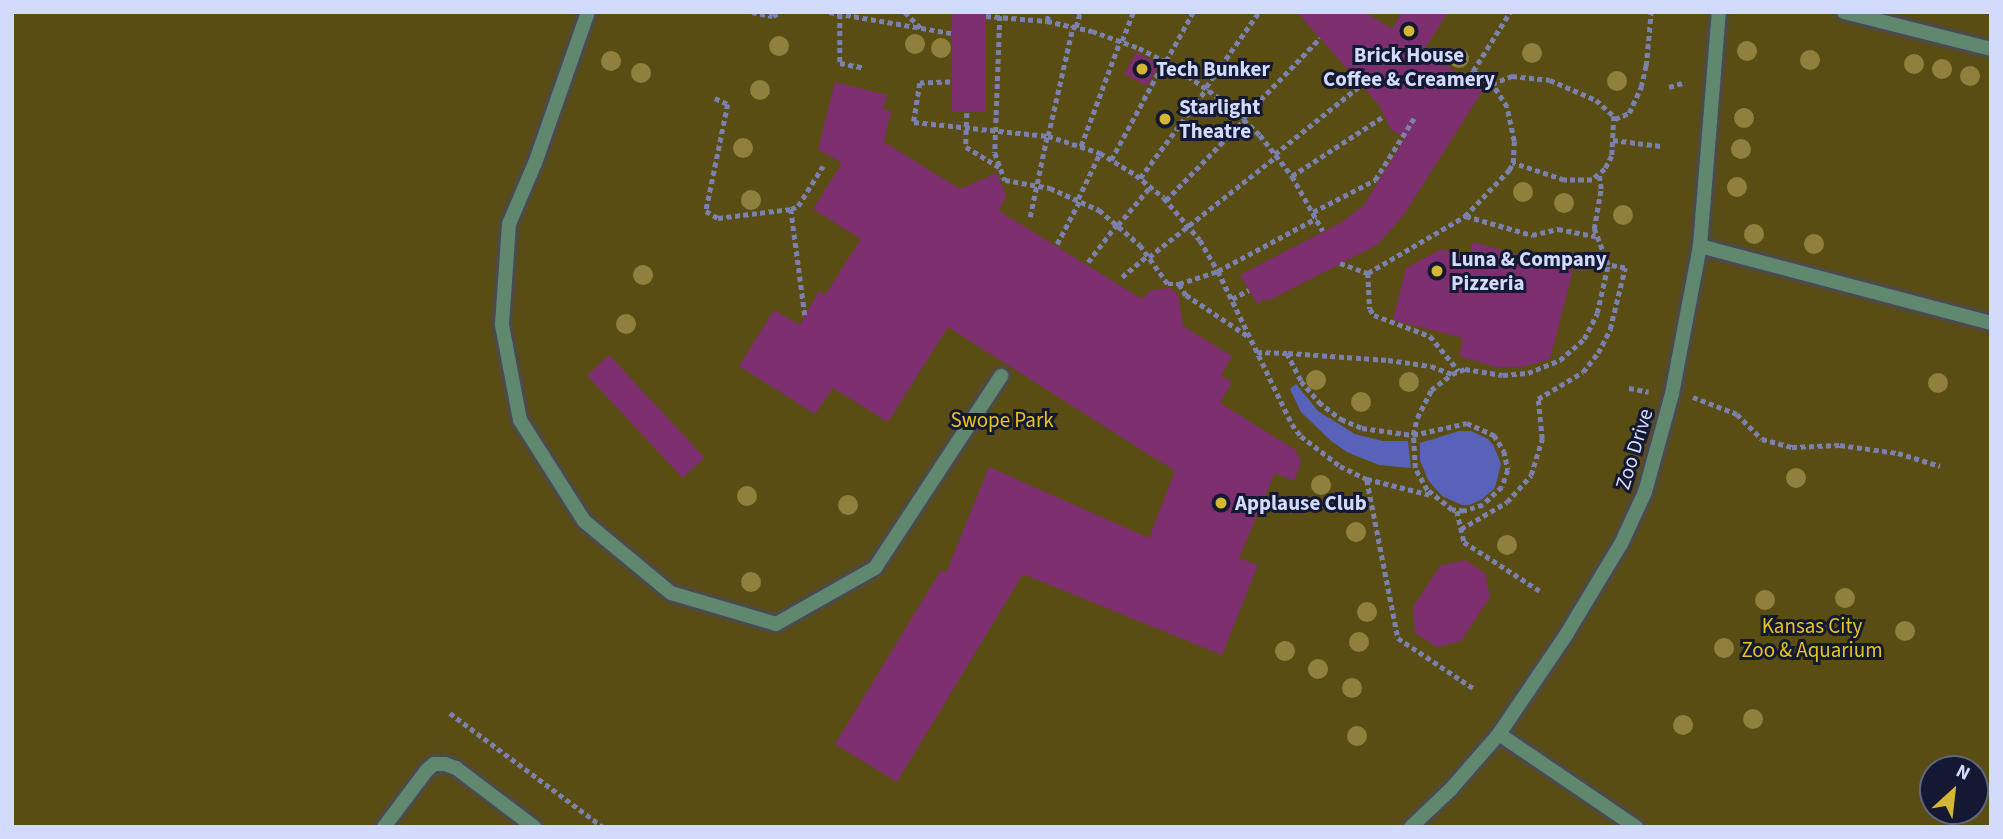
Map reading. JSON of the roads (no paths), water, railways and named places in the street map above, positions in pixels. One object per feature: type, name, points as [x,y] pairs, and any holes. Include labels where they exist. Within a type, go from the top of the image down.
[{"type":"street","points":[[588,12],[545,136],[509,224],[502,325],[520,420],[584,521],[671,593],[776,624],[875,568],[1001,376]]},
{"type":"street","name":"Zoo Drive","points":[[1411,827],[1451,789],[1499,734],[1621,544],[1645,492],[1672,394],[1700,246],[1719,12]]},
{"type":"street","points":[[1844,12],[1991,49]]},
{"type":"street","points":[[1700,246],[1991,323]]},
{"type":"street","points":[[1499,734],[1636,827]]},
{"type":"street","points":[[384,827],[434,764],[456,768],[534,827]]},
{"type":"water","points":[[1296,384],[1318,411],[1355,434],[1383,441],[1408,441],[1411,468],[1379,465],[1347,452],[1331,441],[1301,412],[1290,389]]},
{"type":"water","points":[[1459,431],[1471,431],[1488,439],[1501,464],[1495,488],[1481,500],[1469,505],[1462,505],[1442,496],[1428,480],[1420,460],[1420,443]]},
{"type":"place","name":"Brick House Coffee & Creamery","points":[[1409,31]]},
{"type":"place","name":"Tech Bunker","points":[[1142,69]]},
{"type":"place","name":"Starlight Theatre","points":[[1165,119]]},
{"type":"place","name":"Luna & Company Pizzeria","points":[[1437,271]]},
{"type":"place","name":"Applause Club","points":[[1221,503]]},
{"type":"park label","name":"Swope Park","points":[[1002,420]]},
{"type":"park label","name":"Kansas City Zoo & Aquarium","points":[[1812,638]]}]
